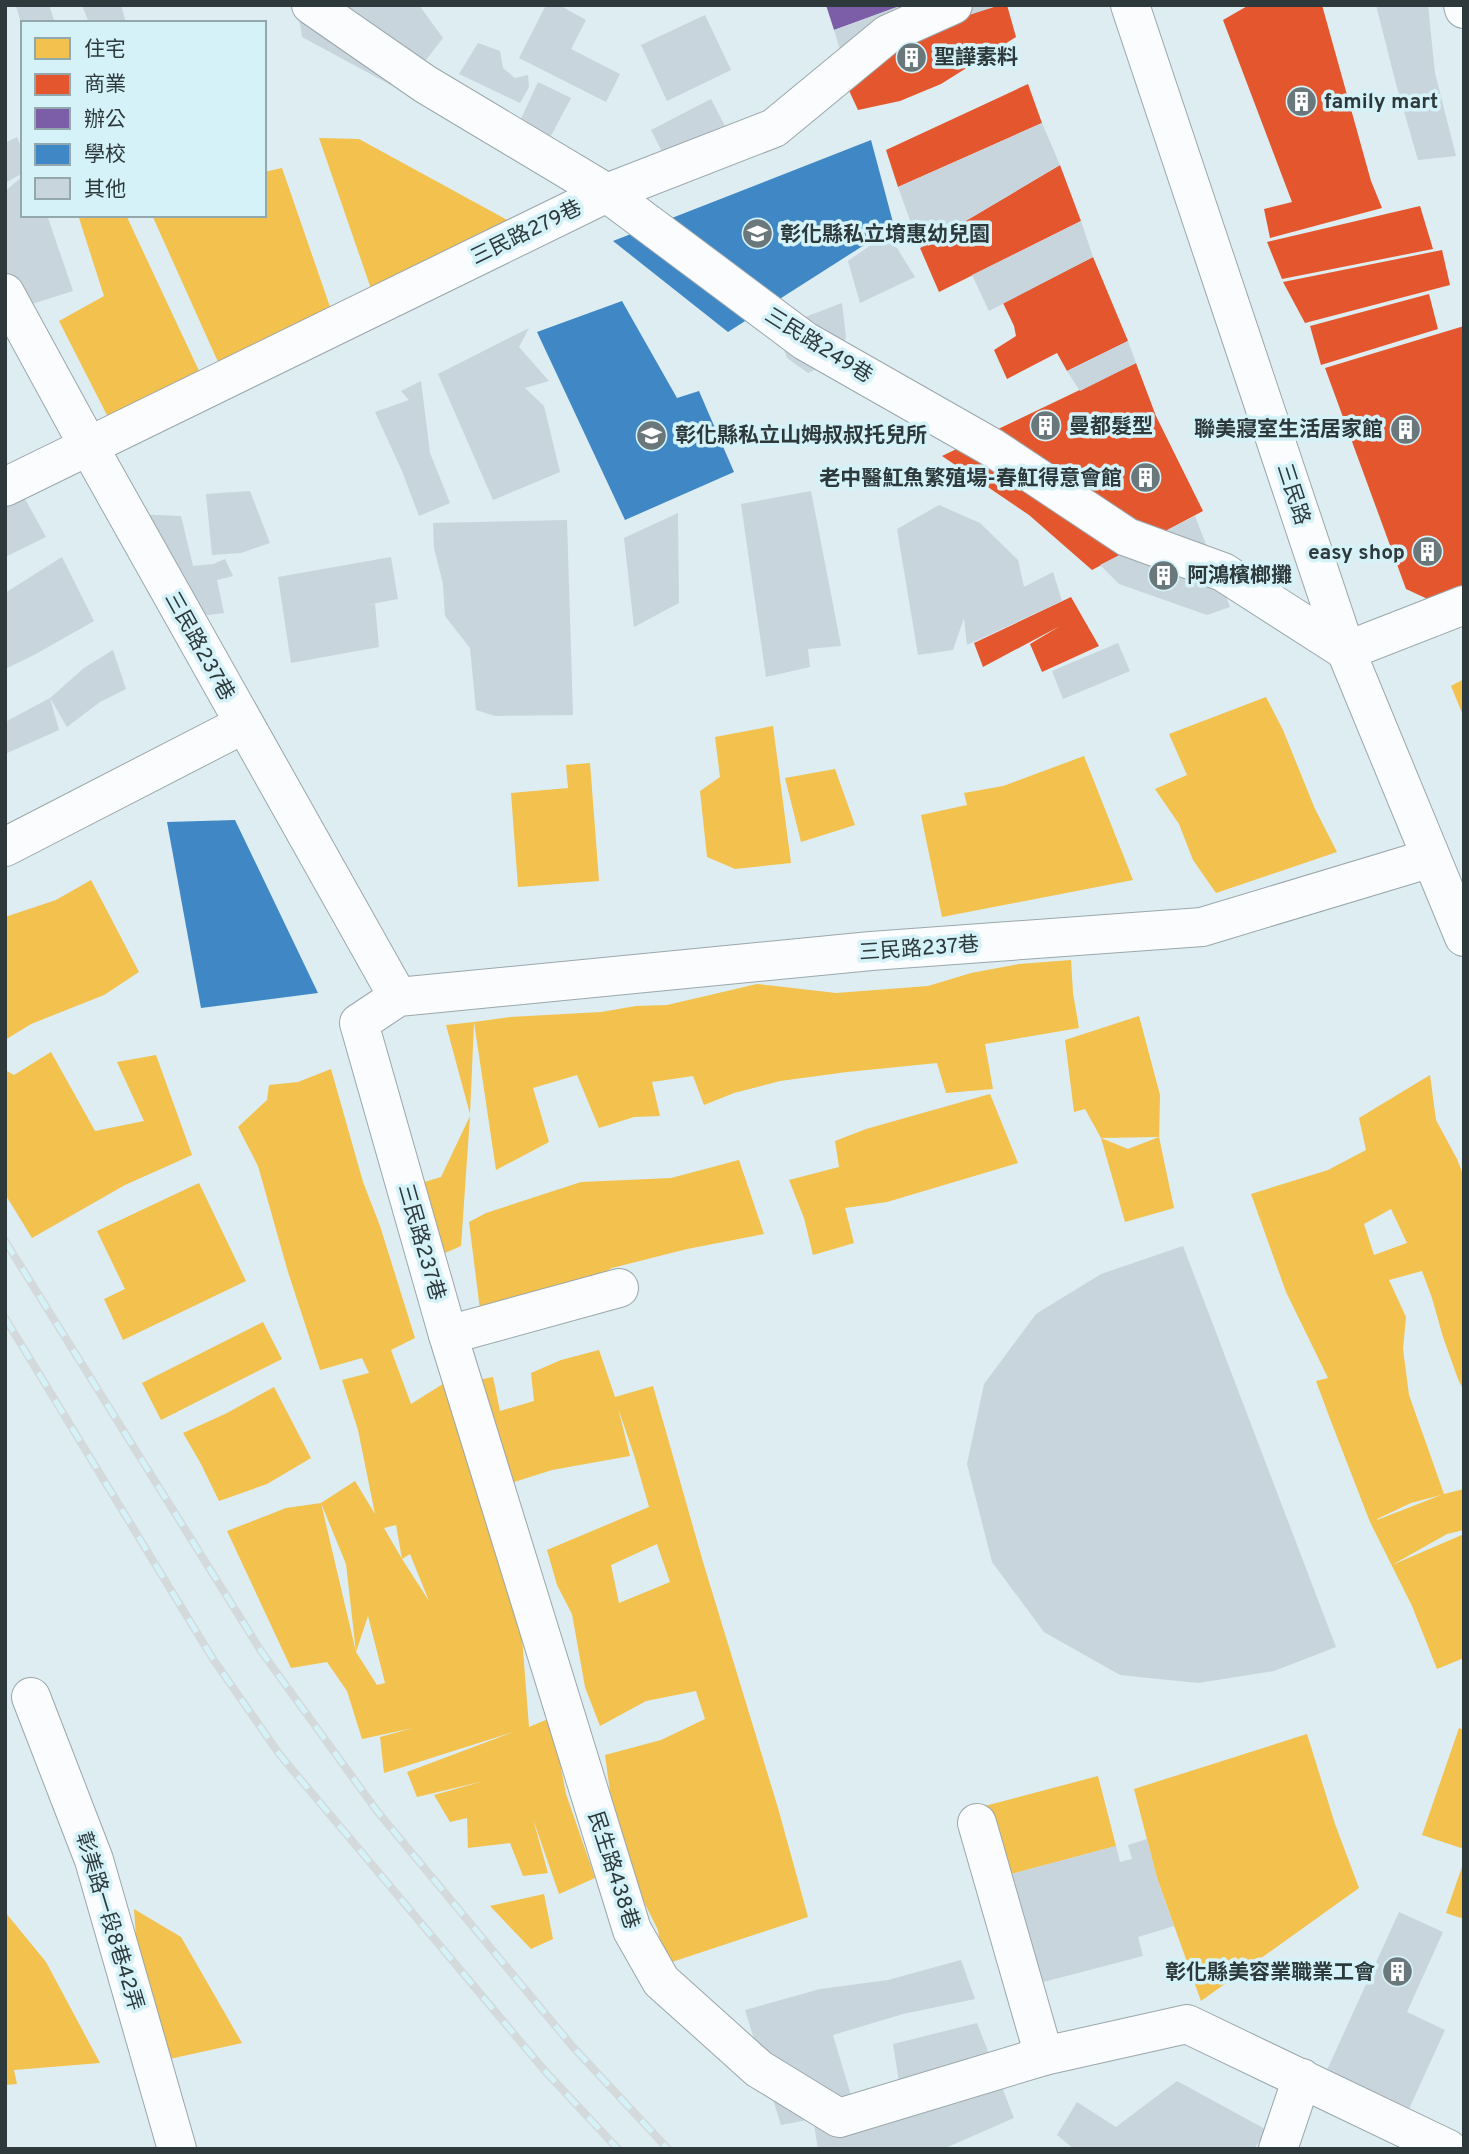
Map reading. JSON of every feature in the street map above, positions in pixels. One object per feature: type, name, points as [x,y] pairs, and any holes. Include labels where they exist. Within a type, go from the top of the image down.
[{"type":"street","name":"三民路249巷","points":[[311,5],[425,83],[607,193],[805,341],[993,447],[1127,537],[1223,572],[1346,651]]},
{"type":"street","name":"三民路279巷","points":[[5,487],[607,193],[774,128],[888,34],[953,5]]},
{"type":"street","name":"三民路","points":[[1130,5],[1346,651],[1464,937]]},
{"type":"street","name":"三民路237巷","points":[[5,293],[398,998]]},
{"type":"street","points":[[1346,651],[1464,605]]},
{"type":"street","points":[[5,847],[244,724]]},
{"type":"street","name":"三民路237巷","points":[[448,1335],[359,1023],[398,998],[871,951],[1202,927],[1431,858]]},
{"type":"street","points":[[448,1335],[619,1288]]},
{"type":"street","name":"民生路438巷","points":[[448,1335],[632,1930],[661,1981],[759,2069],[839,2118],[1044,2056],[1187,2024],[1448,2149]]},
{"type":"street","name":"彰美路一段8巷42弄","points":[[31,1697],[94,1860],[177,2149]]},
{"type":"street","points":[[977,1823],[1044,2056]]},
{"type":"street","points":[[1278,2149],[1302,2078]]},
{"type":"building: 住宅","points":[[319,138],[359,139],[533,234],[379,312]]},
{"type":"building: 住宅","points":[[282,168],[338,330],[223,373],[153,217],[266,217],[266,172]]},
{"type":"building: 住宅","points":[[79,217],[127,217],[200,373],[111,423],[59,321],[104,296]]},
{"type":"building: 住宅","points":[[1464,679],[1464,718],[1451,686]]},
{"type":"building: 住宅","points":[[1266,697],[1337,852],[1216,893],[1193,860],[1179,824],[1155,789],[1187,775],[1169,734]]},
{"type":"building: 住宅","points":[[773,726],[791,863],[735,869],[707,857],[700,791],[720,777],[715,737]]},
{"type":"building: 住宅","points":[[1084,756],[1133,880],[942,917],[921,815],[967,805],[964,793],[1003,786]]},
{"type":"building: 住宅","points":[[590,763],[599,881],[518,887],[511,793],[568,788],[566,765]]},
{"type":"building: 住宅","points":[[835,769],[855,825],[801,842],[785,778]]},
{"type":"building: 住宅","points":[[91,880],[139,972],[104,995],[31,1024],[5,1040],[5,917],[56,900]]},
{"type":"building: 住宅","points":[[1071,960],[1079,1028],[985,1044],[993,1089],[946,1093],[937,1063],[780,1081],[734,1093],[704,1105],[693,1076],[652,1082],[660,1116],[634,1117],[599,1128],[577,1075],[533,1088],[549,1142],[496,1170],[474,1022],[667,1005],[757,984],[836,993],[928,986],[971,973],[1019,964]]},
{"type":"building: 住宅","points":[[1139,1016],[1160,1095],[1159,1137],[1101,1138],[1085,1109],[1074,1112],[1065,1040]]},
{"type":"building: 住宅","points":[[474,1022],[470,1114],[446,1025]]},
{"type":"building: 住宅","points":[[51,1052],[95,1131],[144,1121],[117,1062],[156,1055],[192,1155],[125,1185],[32,1238],[5,1194],[5,1070],[14,1075]]},
{"type":"building: 住宅","points":[[331,1069],[363,1182],[380,1226],[415,1338],[391,1350],[411,1404],[446,1382],[520,1612],[529,1727],[548,1719],[566,1794],[595,1878],[559,1894],[533,1819],[548,1873],[523,1876],[510,1843],[468,1848],[467,1818],[450,1822],[434,1795],[484,1781],[417,1797],[407,1772],[513,1732],[384,1773],[380,1737],[413,1728],[362,1739],[347,1691],[327,1662],[291,1668],[227,1531],[286,1508],[321,1503],[355,1481],[375,1514],[358,1430],[342,1380],[369,1373],[362,1358],[320,1370],[288,1272],[258,1166],[238,1127],[267,1100],[269,1085],[298,1082]],"holes":[[[321,1503],[346,1564],[356,1652]],[[396,1525],[402,1559],[384,1528]],[[410,1554],[429,1601],[402,1559]],[[368,1616],[385,1683],[377,1685],[356,1652]]]},
{"type":"building: 住宅","points":[[1430,1075],[1436,1120],[1464,1177],[1464,1391],[1422,1271],[1389,1280],[1406,1317],[1403,1349],[1409,1395],[1444,1494],[1464,1489],[1464,1530],[1447,1534],[1392,1565],[1464,1534],[1464,1658],[1437,1669],[1412,1606],[1370,1522],[1316,1381],[1328,1378],[1286,1292],[1251,1194],[1328,1170],[1366,1150],[1359,1118]],"holes":[[[1391,1209],[1407,1243],[1374,1255],[1364,1224]],[[1441,1495],[1377,1520],[1411,1503]]]},
{"type":"building: 住宅","points":[[990,1094],[1018,1163],[887,1202],[845,1208],[854,1243],[813,1255],[804,1218],[789,1180],[839,1167],[835,1141],[866,1129]]},
{"type":"building: 住宅","points":[[470,1116],[461,1246],[429,1260],[408,1187],[441,1177]]},
{"type":"building: 住宅","points":[[1159,1137],[1174,1208],[1125,1222],[1101,1138],[1128,1149]]},
{"type":"building: 住宅","points":[[739,1160],[764,1234],[687,1249],[612,1268],[564,1297],[481,1318],[469,1222],[486,1213],[581,1182],[671,1178]]},
{"type":"building: 住宅","points":[[199,1183],[246,1281],[123,1340],[104,1299],[125,1289],[97,1231]]},
{"type":"building: 住宅","points":[[263,1322],[282,1359],[161,1420],[142,1383]]},
{"type":"building: 住宅","points":[[599,1350],[615,1397],[653,1386],[808,1917],[663,1965],[658,1930],[616,1835],[605,1755],[661,1740],[705,1719],[696,1691],[646,1701],[600,1726],[585,1687],[572,1614],[557,1585],[547,1550],[649,1507],[634,1455],[618,1408],[630,1456],[552,1470],[514,1482],[487,1486],[468,1382],[493,1377],[500,1411],[534,1401],[531,1373],[561,1360]],"holes":[[[657,1544],[670,1582],[619,1603],[611,1565]]]},
{"type":"building: 住宅","points":[[274,1387],[311,1458],[267,1484],[219,1501],[183,1433]]},
{"type":"building: 住宅","points":[[1459,1728],[1464,1730],[1464,1849],[1422,1835]]},
{"type":"building: 住宅","points":[[1307,1734],[1335,1824],[1359,1888],[1201,2001],[1157,1878],[1134,1789]]},
{"type":"building: 住宅","points":[[1098,1776],[1116,1846],[1000,1877],[981,1807]]},
{"type":"building: 住宅","points":[[1464,1864],[1464,1919],[1446,1913]]},
{"type":"building: 住宅","points":[[544,1894],[553,1939],[531,1949],[490,1906]]},
{"type":"building: 住宅","points":[[134,1909],[181,1937],[242,2043],[165,2060],[140,1993]]},
{"type":"building: 住宅","points":[[5,1912],[46,1962],[100,2063],[14,2070],[17,2084],[5,2085]]},
{"type":"building: 商業","name":"聖譁素料","points":[[999,5],[1007,5],[1016,37],[941,84],[900,101],[858,110],[834,58]]},
{"type":"building: 商業","name":"family mart","points":[[1249,5],[1322,5],[1371,181],[1382,208],[1270,238],[1264,209],[1292,202],[1223,20]]},
{"type":"building: 商業","points":[[1028,84],[1042,123],[898,187],[886,150]]},
{"type":"building: 商業","points":[[1060,165],[1081,221],[939,292],[920,248]]},
{"type":"building: 商業","points":[[1420,206],[1433,249],[1282,279],[1267,242]]},
{"type":"building: 商業","points":[[1442,250],[1450,285],[1305,323],[1283,282]]},
{"type":"building: 商業","points":[[1093,257],[1128,341],[1067,371],[1057,353],[1007,379],[994,350],[1016,336],[1003,303]]},
{"type":"building: 商業","points":[[1429,294],[1438,329],[1321,365],[1310,326]]},
{"type":"building: 商業","name":"聯美寢室生活居家館","points":[[1464,326],[1464,590],[1434,602],[1406,589],[1325,368]]},
{"type":"building: 商業","points":[[1136,363],[1156,416],[1203,511],[1092,570],[1029,515],[942,456]]},
{"type":"building: 商業","points":[[1071,597],[1099,646],[1042,672],[1030,644],[1060,626],[983,667],[974,643]]},
{"type":"building: 辦公","points":[[826,5],[901,5],[901,6],[834,30]]},
{"type":"building: 學校","name":"彰化縣私立堉惠幼兒園","points":[[871,140],[894,226],[728,332],[613,241]]},
{"type":"building: 學校","name":"彰化縣私立山姆叔叔托兒所","points":[[622,301],[677,398],[699,391],[734,472],[625,520],[537,332]]},
{"type":"building: 學校","points":[[235,820],[318,993],[201,1008],[167,822]]},
{"type":"building: 其他","points":[[49,5],[54,21],[21,23],[16,6]]},
{"type":"building: 其他","points":[[82,5],[121,5],[125,21],[88,21]]},
{"type":"building: 其他","points":[[297,5],[419,5],[443,38],[402,91],[302,37]]},
{"type":"building: 其他","points":[[546,5],[559,5],[586,20],[571,49],[620,74],[606,102],[519,58]]},
{"type":"building: 其他","points":[[902,5],[997,6],[842,56],[834,30]]},
{"type":"building: 其他","points":[[1376,5],[1428,5],[1435,73],[1456,156],[1418,160]]},
{"type":"building: 其他","points":[[705,15],[731,70],[667,101],[641,45]]},
{"type":"building: 其他","points":[[478,43],[500,51],[503,68],[515,78],[528,75],[529,87],[520,103],[459,74]]},
{"type":"building: 其他","points":[[538,82],[571,98],[536,164],[508,147]]},
{"type":"building: 其他","points":[[711,99],[739,153],[679,185],[651,130]]},
{"type":"building: 其他","points":[[1042,123],[1060,165],[920,248],[898,187]]},
{"type":"building: 其他","points":[[17,137],[21,146],[21,174],[5,183],[5,143]]},
{"type":"building: 其他","points":[[21,178],[21,217],[48,217],[73,291],[16,309],[5,291],[5,191]]},
{"type":"building: 其他","points":[[1081,221],[1093,257],[989,311],[972,275]]},
{"type":"building: 其他","points":[[881,238],[897,248],[915,277],[860,303],[848,261]]},
{"type":"building: 其他","points":[[842,303],[846,337],[840,359],[808,373],[787,358],[776,328]]},
{"type":"building: 其他","points":[[529,328],[519,347],[549,381],[525,388],[544,406],[560,472],[493,500],[438,374]]},
{"type":"building: 其他","points":[[1128,341],[1136,363],[1080,391],[1067,371]]},
{"type":"building: 其他","points":[[421,381],[430,453],[450,503],[419,516],[375,412],[409,400],[401,391]]},
{"type":"building: 其他","points":[[15,481],[46,537],[5,557],[5,485]]},
{"type":"building: 其他","points":[[250,491],[270,543],[241,553],[212,555],[206,494]]},
{"type":"building: 其他","points":[[811,491],[841,646],[808,649],[810,667],[766,677],[741,504]]},
{"type":"building: 其他","points":[[939,505],[980,523],[1018,560],[1024,587],[1053,572],[1062,601],[967,645],[964,618],[953,650],[918,655],[897,529]]},
{"type":"building: 其他","points":[[678,513],[679,603],[634,627],[624,538]]},
{"type":"building: 其他","points":[[136,514],[181,516],[193,566],[213,564],[225,559],[233,576],[217,580],[224,613],[177,619]]},
{"type":"building: 其他","name":"阿鴻檳榔攤","points":[[1195,516],[1230,607],[1207,615],[1119,584],[1100,565]]},
{"type":"building: 其他","points":[[567,520],[573,715],[495,716],[476,710],[470,648],[445,616],[443,584],[434,548],[433,523]]},
{"type":"building: 其他","points":[[62,557],[94,621],[5,669],[5,593]]},
{"type":"building: 其他","points":[[391,557],[398,599],[367,605],[375,604],[379,647],[291,663],[278,577]]},
{"type":"building: 其他","points":[[1118,643],[1130,671],[1063,699],[1052,671]]},
{"type":"building: 其他","points":[[113,650],[126,689],[100,702],[67,727],[50,698],[84,668]]},
{"type":"building: 其他","points":[[50,698],[59,730],[5,754],[5,722]]},
{"type":"building: 其他","points":[[1183,1246],[1336,1647],[1274,1671],[1198,1683],[1120,1675],[1044,1632],[992,1562],[967,1464],[984,1384],[1036,1314],[1101,1274]]},
{"type":"building: 其他","points":[[1147,1839],[1174,1926],[1138,1937],[1143,1956],[1028,1986],[1000,1877],[1116,1846],[1120,1862],[1132,1859],[1128,1845]]},
{"type":"building: 其他","name":"彰化縣美容業職業工會","points":[[1399,1912],[1443,1932],[1407,2012],[1445,2030],[1409,2109],[1327,2070]]},
{"type":"building: 其他","points":[[961,1960],[975,1999],[903,2014],[833,2035],[856,2112],[900,2088],[893,2044],[977,2023],[1014,2118],[943,2149],[818,2149],[813,2119],[781,2125],[745,2010],[820,1989],[888,1980]]},
{"type":"building: 其他","points":[[1177,2081],[1267,2130],[1254,2149],[1074,2149],[1057,2135],[1077,2102],[1116,2127]]},
{"type":"railway","points":[[5,1241],[261,1651],[377,1811],[573,2047],[668,2149]]},
{"type":"railway","points":[[5,1318],[213,1659],[280,1755],[545,2071],[618,2149]]},
{"type":"place","name":"聖譁素料","points":[[911,57]]},
{"type":"place","name":"family mart","points":[[1301,101]]},
{"type":"place","name":"彰化縣私立堉惠幼兒園","points":[[757,234]]},
{"type":"place","name":"曼都髮型","points":[[1046,426]]},
{"type":"place","name":"聯美寢室生活居家館","points":[[1406,429]]},
{"type":"place","name":"彰化縣私立山姆叔叔托兒所","points":[[652,435]]},
{"type":"place","name":"老中醫魟魚繁殖場-春魟得意會館","points":[[1145,478]]},
{"type":"place","name":"easy shop","points":[[1428,552]]},
{"type":"place","name":"阿鴻檳榔攤","points":[[1164,575]]},
{"type":"place","name":"彰化縣美容業職業工會","points":[[1398,1972]]}]
